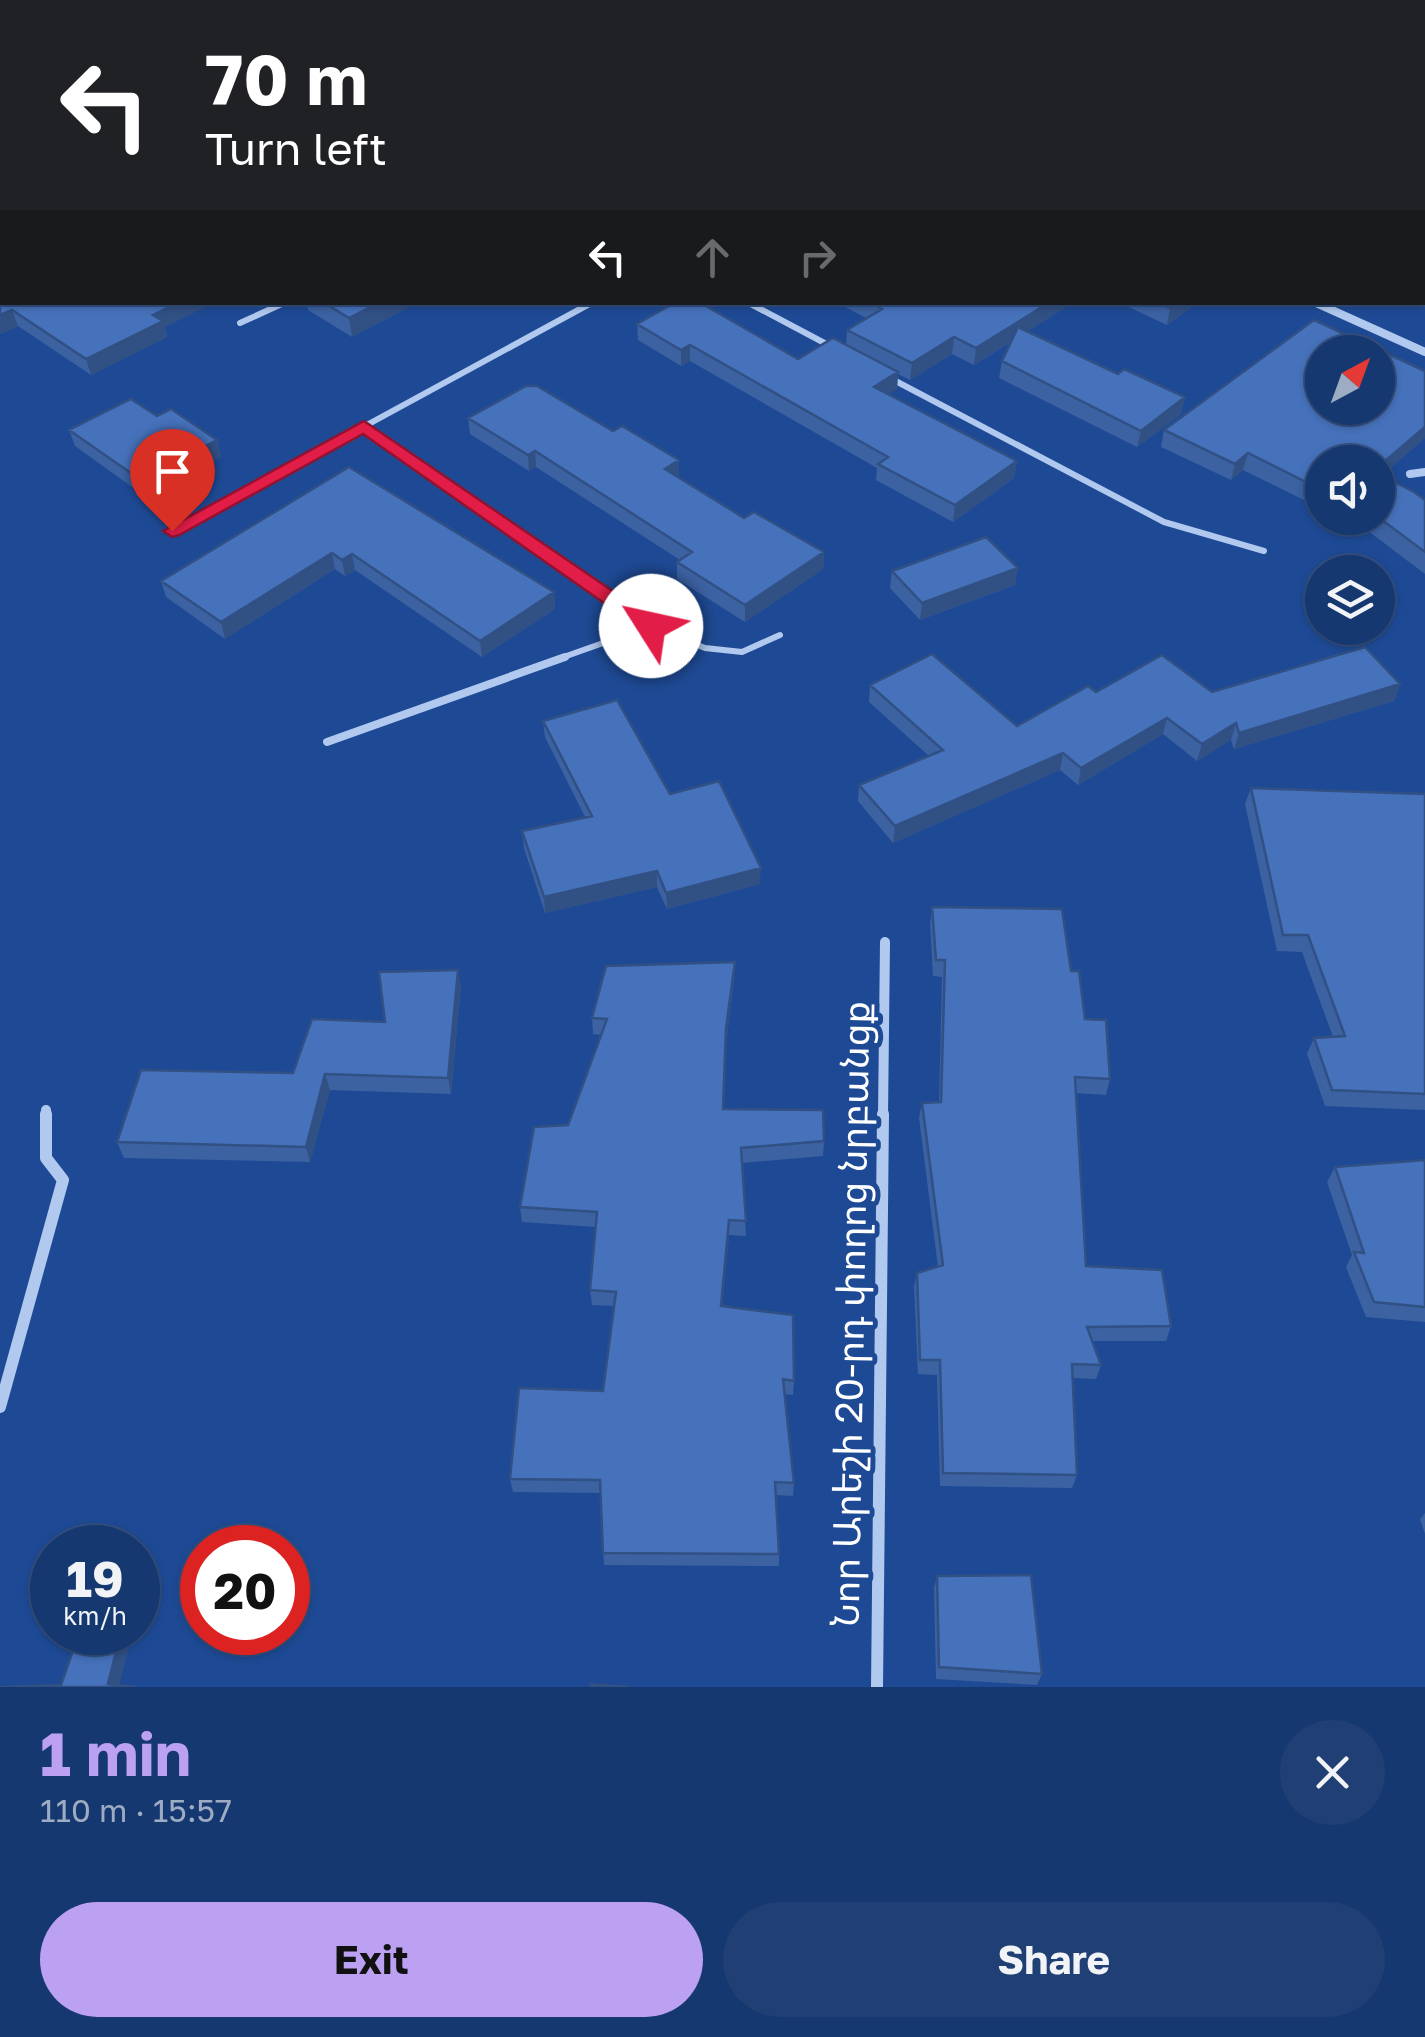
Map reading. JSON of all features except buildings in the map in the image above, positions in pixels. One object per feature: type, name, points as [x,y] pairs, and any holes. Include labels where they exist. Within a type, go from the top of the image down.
[{"type":"street","points":[[1321,305],[1425,352]]},
{"type":"street","points":[[1410,474],[1425,472]]},
{"type":"street","name":"Նոր Արեշի 20-րդ փողոց նրբանցք","points":[[877,1687],[884,942]]},
{"type":"street","points":[[0,1408],[63,1180],[46,1158],[46,1110]]},
{"type":"lane","points":[[240,323],[279,305]]},
{"type":"lane","points":[[172,531],[587,305]]},
{"type":"lane","points":[[753,305],[834,348]]},
{"type":"lane","points":[[886,376],[1164,522],[1264,551]]},
{"type":"lane","points":[[364,426],[651,626],[705,648],[742,652],[780,634]]},
{"type":"lane","points":[[327,742],[651,626]]},
{"type":"route","points":[[172,531],[364,426],[651,626]]}]
